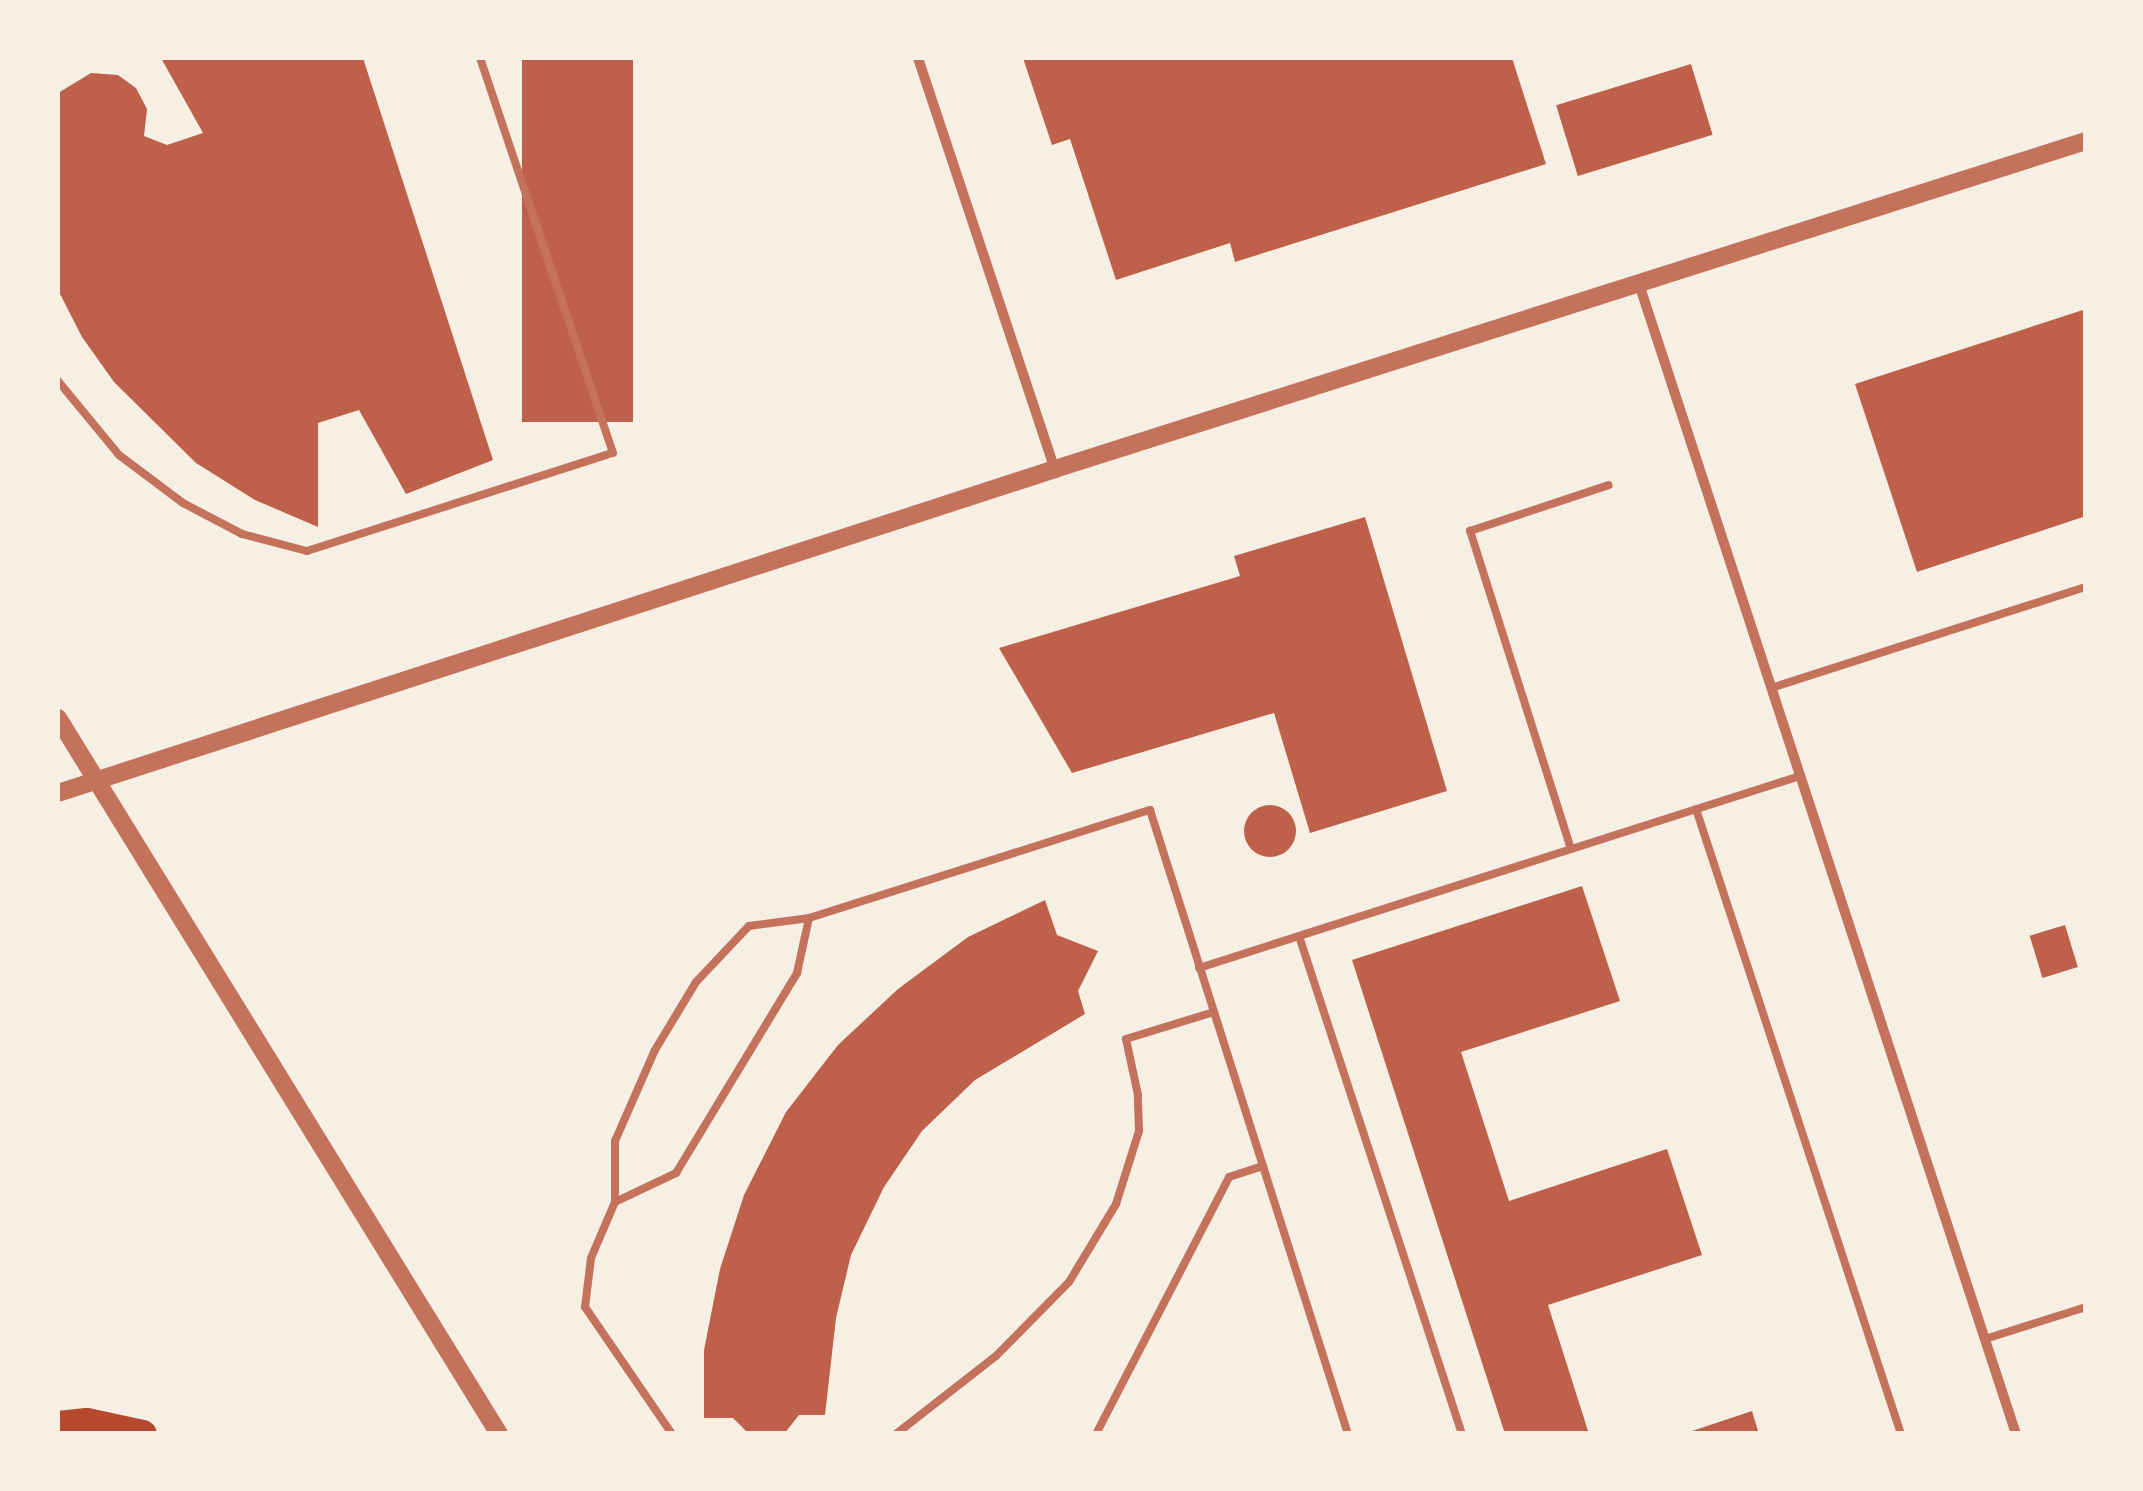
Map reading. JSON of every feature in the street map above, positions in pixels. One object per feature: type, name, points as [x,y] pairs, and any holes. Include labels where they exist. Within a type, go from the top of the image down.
[{"type":"highway","points":[[58,1425],[87,1422],[143,1434]]},
{"type":"street","points":[[918,58],[1055,469]]},
{"type":"street","points":[[58,793],[1055,469],[2086,141]]},
{"type":"street","points":[[1639,284],[2016,1434]]},
{"type":"street","points":[[58,718],[499,1434]]},
{"type":"lane","points":[[58,381],[119,455],[183,503],[242,534],[307,551],[613,453],[480,58]]},
{"type":"lane","points":[[1571,849],[1470,531],[1609,485]]},
{"type":"lane","points":[[1771,688],[2086,587]]},
{"type":"lane","points":[[1200,968],[1800,776]]},
{"type":"lane","points":[[1696,809],[1901,1434]]},
{"type":"lane","points":[[672,1434],[585,1307],[591,1258],[614,1202],[614,1141],[655,1050],[696,982],[749,926],[810,918],[1150,810],[1348,1434]]},
{"type":"lane","points":[[614,1202],[676,1173],[797,973],[810,918]]},
{"type":"lane","points":[[1299,936],[1462,1434]]},
{"type":"lane","points":[[896,1434],[996,1356],[1069,1282],[1116,1204],[1139,1131],[1138,1095],[1126,1039],[1214,1012]]},
{"type":"lane","points":[[1096,1434],[1229,1178],[1263,1166]]},
{"type":"lane","points":[[1985,1339],[2086,1307]]},
{"type":"building","points":[[161,58],[363,58],[493,460],[406,494],[359,410],[318,423],[318,527],[255,500],[196,463],[114,382],[82,337],[58,290],[58,93],[91,73],[118,75],[136,88],[147,109],[144,136],[167,145],[203,133]]},
{"type":"building","points":[[522,58],[633,58],[633,422],[522,422]]},
{"type":"building","points":[[1023,58],[1512,58],[1546,164],[1235,262],[1230,243],[1116,280],[1070,139],[1052,145]]},
{"type":"building","points":[[1691,64],[1713,135],[1578,176],[1556,105]]},
{"type":"building","points":[[2086,309],[2086,516],[1917,572],[1855,384]]},
{"type":"building","points":[[1365,517],[1447,791],[1310,833],[1274,713],[1072,773],[999,648],[1240,576],[1234,556]]},
{"type":"building","points":[[1270,805],[1289,812],[1296,831],[1289,850],[1270,857],[1251,850],[1244,831],[1251,812]]},
{"type":"building","points":[[1582,886],[1620,1001],[1461,1052],[1509,1201],[1667,1149],[1702,1255],[1548,1305],[1589,1434],[1505,1434],[1352,960]]},
{"type":"building","points":[[1045,900],[1057,935],[1098,951],[1078,991],[1085,1014],[975,1080],[922,1131],[884,1187],[851,1255],[836,1318],[825,1415],[799,1415],[784,1434],[749,1434],[733,1418],[704,1418],[704,1350],[720,1269],[744,1195],[786,1112],[838,1045],[898,989],[968,937]]},
{"type":"building","points":[[2065,925],[2078,967],[2042,978],[2030,936]]},
{"type":"building","points":[[1752,1411],[1759,1434],[1686,1433]]}]
